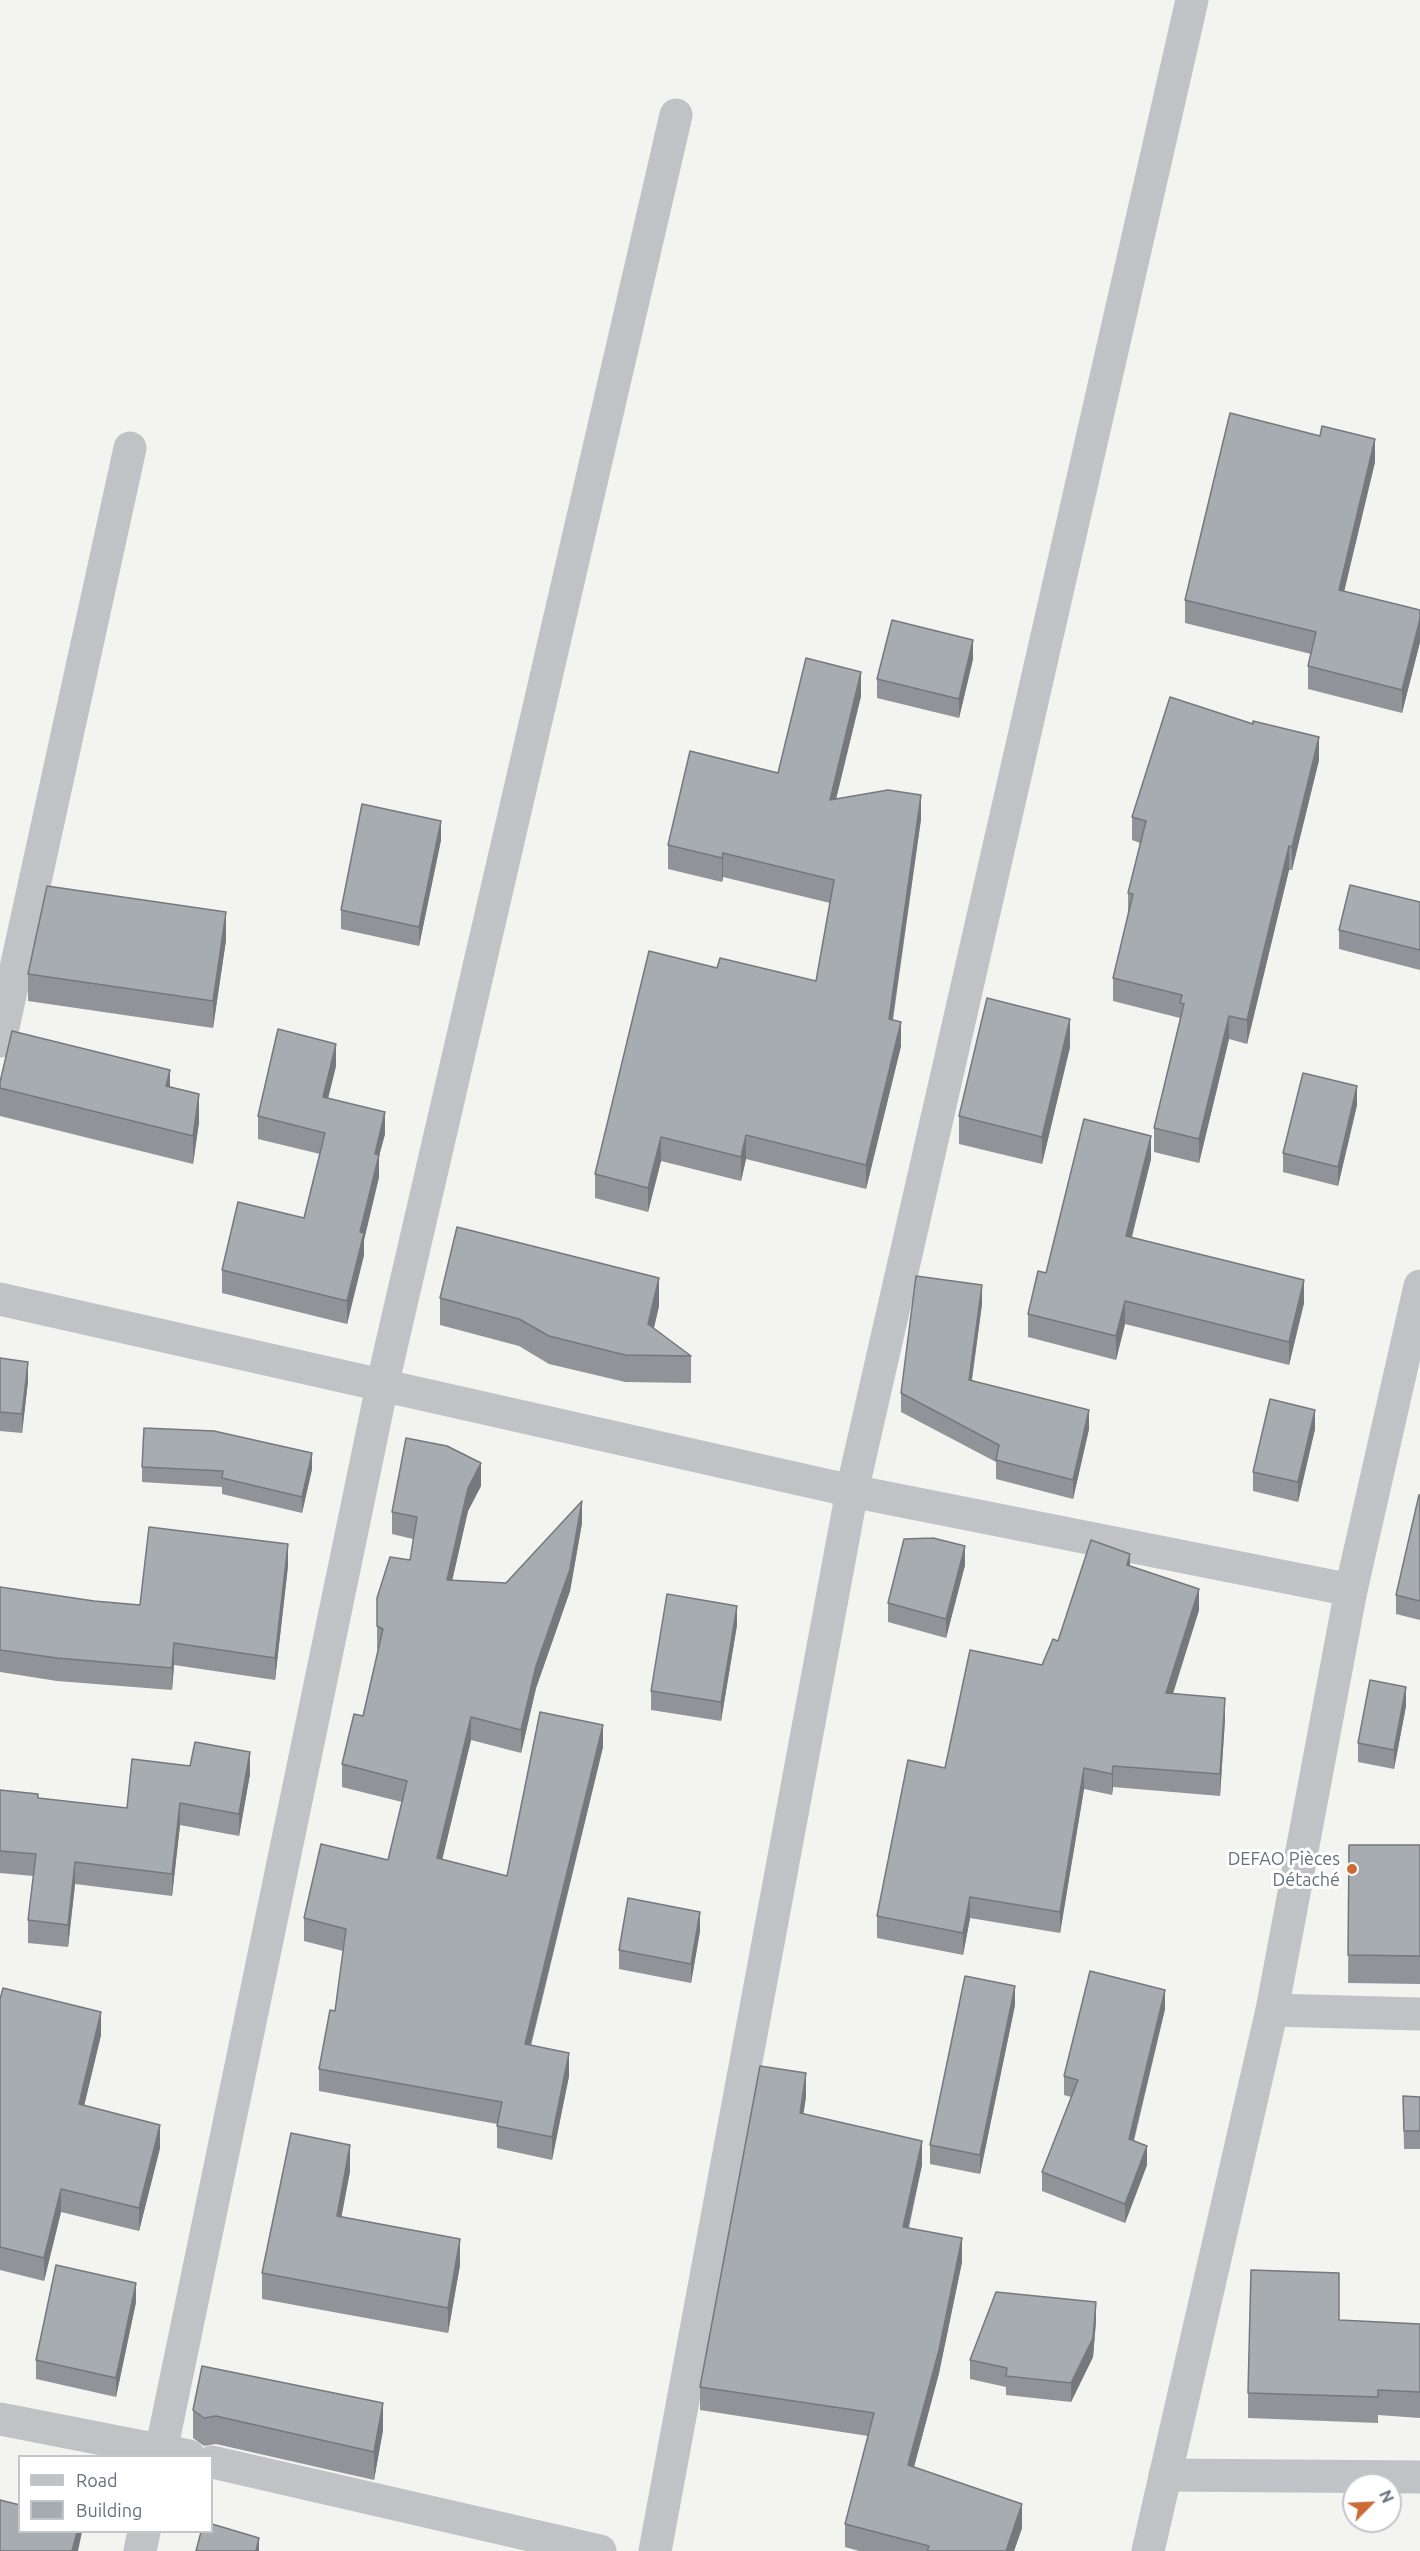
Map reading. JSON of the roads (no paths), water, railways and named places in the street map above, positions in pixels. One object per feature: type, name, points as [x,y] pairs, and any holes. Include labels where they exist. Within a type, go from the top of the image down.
[{"type":"street","points":[[655,2551],[852,1491],[1192,0]]},
{"type":"street","points":[[0,2419],[170,2454],[382,1386],[676,115]]},
{"type":"street","points":[[0,1041],[130,448]]},
{"type":"street","points":[[1148,2551],[1272,2010],[1351,1590],[1420,1286]]},
{"type":"street","points":[[0,1299],[852,1491],[1351,1590]]},
{"type":"street","points":[[1272,2010],[1420,2014]]},
{"type":"street","points":[[213,2462],[600,2551]]},
{"type":"street","points":[[1165,2475],[1420,2477]]},
{"type":"street","points":[[140,2551],[144,2533]]},
{"type":"place","name":"DEFAO Pièces Détaché","points":[[1352,1869]]}]
